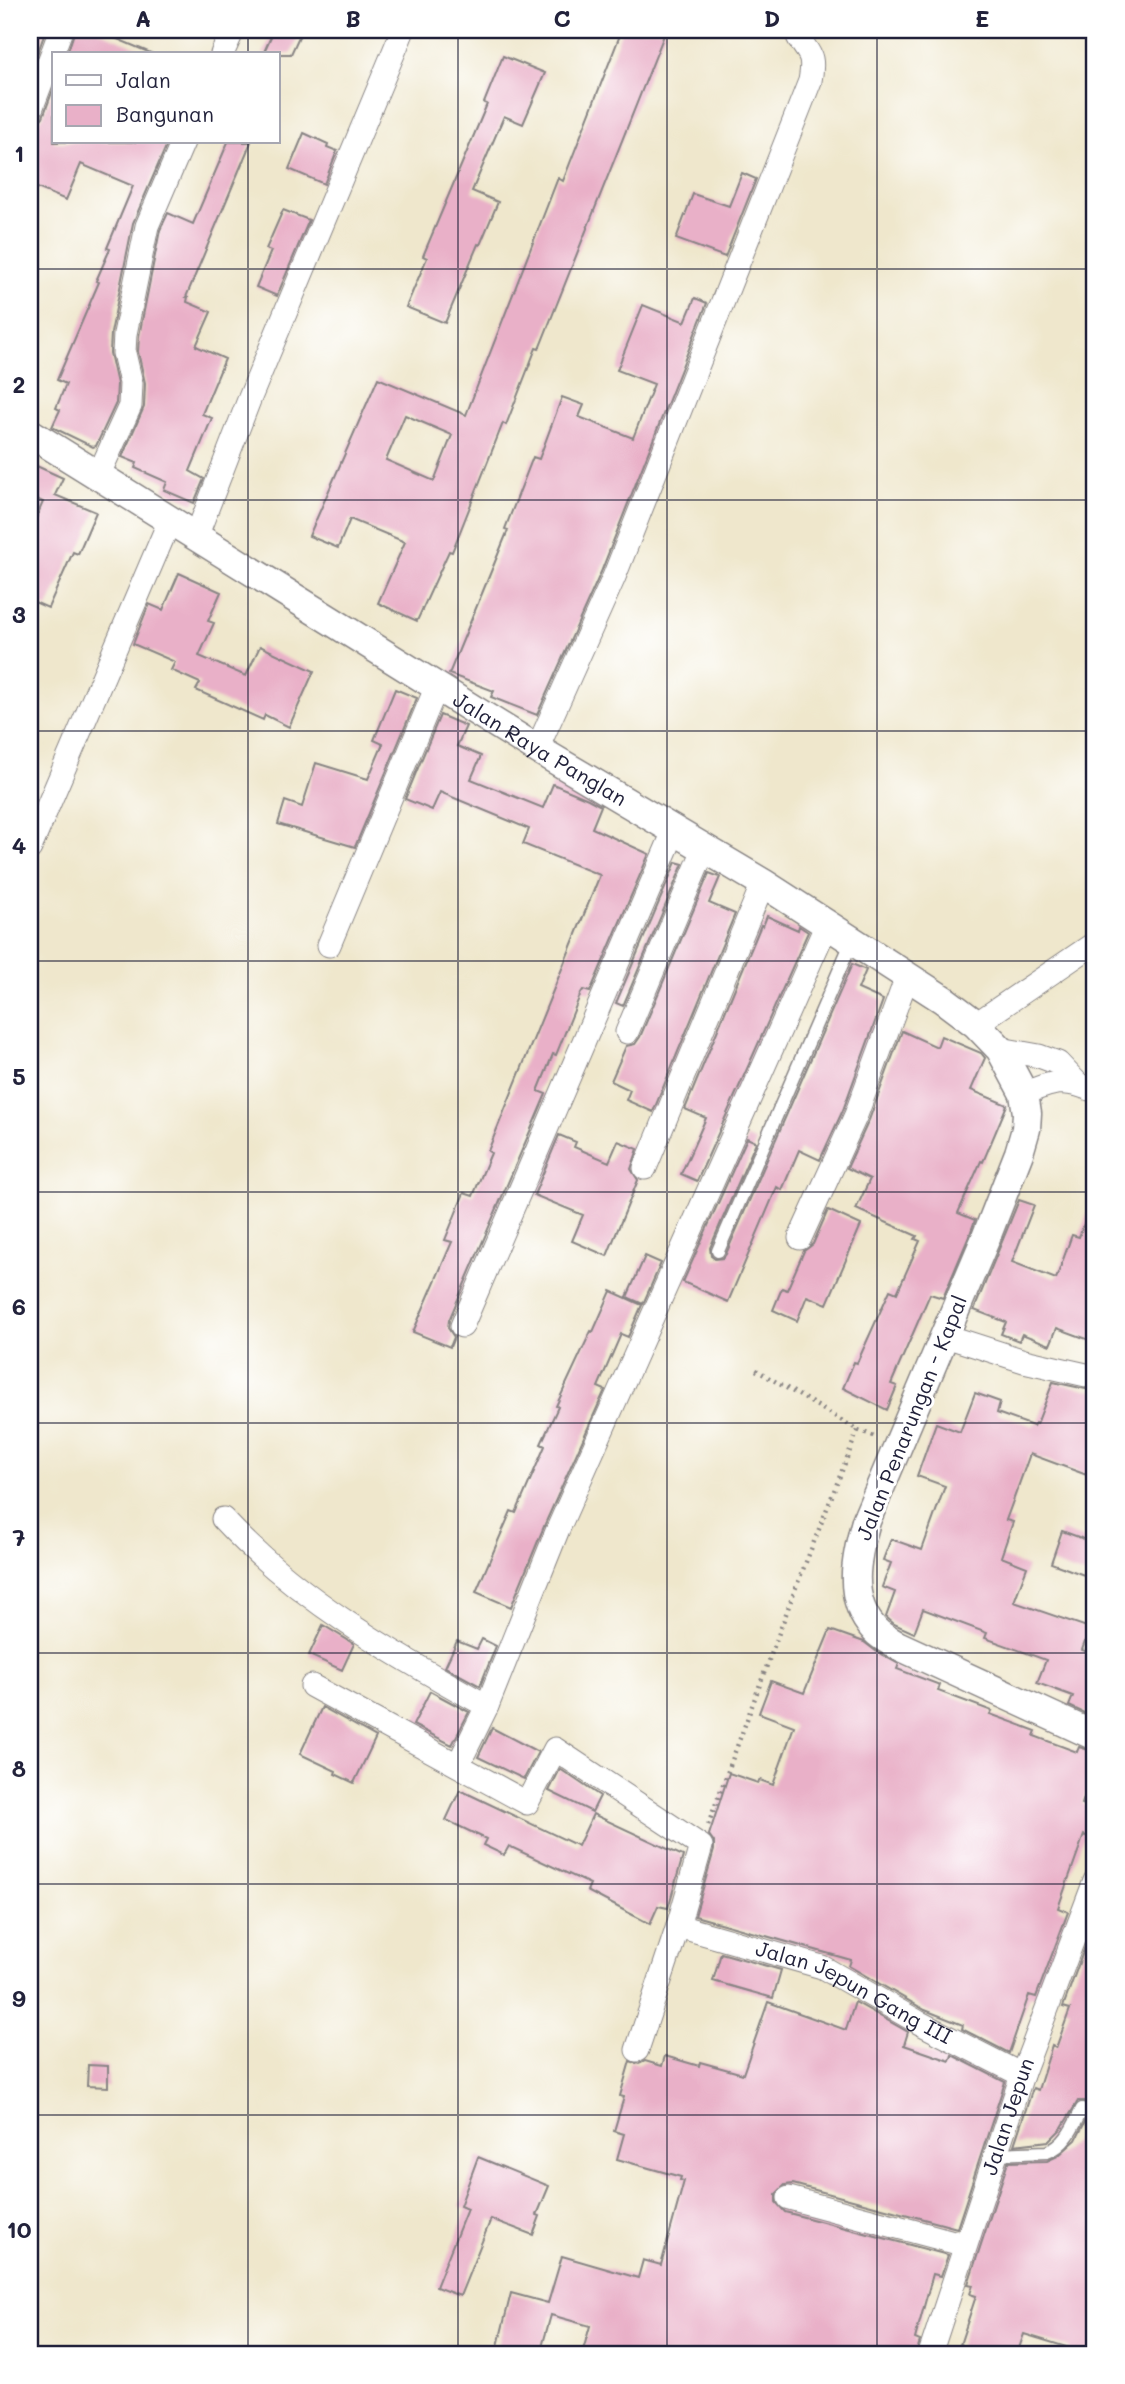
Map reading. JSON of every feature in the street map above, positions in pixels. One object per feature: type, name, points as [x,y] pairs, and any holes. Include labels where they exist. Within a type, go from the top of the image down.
[{"type":"street","points":[[53,52],[61,30]]},
{"type":"street","points":[[223,52],[233,30]]},
{"type":"street","points":[[196,537],[249,400],[403,30]]},
{"type":"street","points":[[537,749],[614,577],[810,80],[813,65],[811,53],[798,38],[795,30]]},
{"type":"street","points":[[30,111],[52,54]]},
{"type":"street","points":[[99,474],[130,406],[131,383],[124,353],[125,334],[147,226],[182,144]]},
{"type":"street","name":"Jalan Raya Panglan","points":[[30,432],[537,749],[763,883],[907,977],[976,1024],[1000,1049],[1024,1094]]},
{"type":"street","points":[[30,848],[170,520]]},
{"type":"street","points":[[329,945],[437,686]]},
{"type":"street","points":[[462,1326],[675,830]]},
{"type":"street","points":[[627,1031],[705,847]]},
{"type":"street","points":[[645,1168],[763,883]]},
{"type":"street","points":[[458,1765],[487,1706],[558,1529],[827,924]]},
{"type":"street","points":[[976,1024],[1095,943]]},
{"type":"street","points":[[800,1238],[856,1115],[907,977]]},
{"type":"street","points":[[1000,1049],[1039,1056],[1058,1063],[1086,1087]]},
{"type":"street","points":[[1024,1094],[1050,1083],[1086,1087]]},
{"type":"street","name":"Jalan Penarungan - Kapal","points":[[1024,1094],[1026,1129],[1019,1153],[946,1336],[866,1521],[856,1556],[858,1600],[876,1632],[897,1645],[1095,1736]]},
{"type":"street","points":[[946,1336],[1024,1361],[1095,1377]]},
{"type":"street","points":[[223,1519],[252,1551],[308,1596],[394,1652],[487,1706]]},
{"type":"street","points":[[312,1686],[527,1803],[555,1749],[701,1846],[637,2050]]},
{"type":"street","name":"Jalan Jepun","points":[[930,2354],[1022,2074],[1095,1881]]},
{"type":"street","name":"Jalan Jepun Gang III","points":[[678,1926],[822,1968],[918,2022],[1022,2074]]},
{"type":"street","points":[[789,2198],[965,2245]]},
{"type":"lane","points":[[718,1251],[852,941]]},
{"type":"lane","points":[[997,2154],[1054,2150],[1071,2131],[1083,2109]]},
{"type":"path","points":[[756,1370],[858,1430],[897,1445]]},
{"type":"path","points":[[701,1846],[793,1595],[858,1430]]},
{"type":"building","points":[[30,30],[46,30],[30,73]]},
{"type":"building","points":[[75,30],[96,30],[148,52],[68,52]]},
{"type":"building","points":[[274,30],[302,30],[291,54],[264,52]]},
{"type":"building","points":[[622,30],[666,30],[539,349],[536,348],[506,425],[503,423],[452,552],[449,551],[417,621],[378,603],[405,542],[350,519],[338,548],[309,536],[378,378],[466,415],[558,178],[563,181]],"holes":[[[405,415],[452,435],[434,481],[386,460]]]},
{"type":"building","points":[[503,56],[545,73],[523,124],[504,116],[472,191],[498,202],[445,323],[406,307],[427,258],[423,256],[487,104],[484,103]]},
{"type":"building","points":[[52,92],[52,144],[167,144],[133,223],[111,333],[110,353],[117,384],[116,403],[96,446],[93,447],[52,427],[60,410],[56,408],[66,384],[57,380],[99,282],[96,281],[110,249],[107,248],[133,186],[81,164],[66,200],[30,185],[30,139],[36,124],[43,117]]},
{"type":"building","points":[[304,133],[337,151],[324,184],[289,169]]},
{"type":"building","points":[[227,144],[250,144],[186,297],[187,302],[211,312],[196,346],[225,359],[202,414],[212,418],[190,471],[204,479],[194,503],[164,490],[167,482],[135,468],[137,463],[122,457],[144,407],[145,383],[138,352],[139,336],[160,230],[168,213],[193,224]]},
{"type":"building","points":[[742,173],[756,179],[725,257],[676,239],[693,194],[729,206]]},
{"type":"building","points":[[283,210],[309,220],[277,296],[256,287],[271,251],[266,249]]},
{"type":"building","points":[[695,298],[707,303],[601,572],[537,715],[491,697],[494,691],[449,674],[508,530],[505,529],[533,457],[539,459],[562,397],[584,405],[579,417],[633,438],[654,384],[617,370],[643,305],[685,322]]},
{"type":"building","points":[[30,463],[63,478],[55,495],[96,512],[78,554],[73,552],[48,608],[30,600],[30,532],[43,502],[30,496]]},
{"type":"building","points":[[179,573],[221,592],[208,621],[214,623],[199,656],[246,676],[260,646],[314,671],[289,727],[265,715],[263,720],[196,690],[200,683],[171,670],[175,662],[133,644],[149,604],[163,610]]},
{"type":"building","points":[[395,689],[417,698],[355,847],[278,824],[285,801],[302,807],[316,763],[368,779],[383,744],[374,740]]},
{"type":"building","points":[[440,715],[466,726],[457,746],[481,756],[471,779],[543,808],[553,784],[601,806],[592,828],[649,854],[590,992],[583,990],[581,993],[538,1091],[546,1094],[449,1320],[448,1328],[454,1337],[450,1347],[413,1332],[452,1242],[445,1240],[464,1193],[473,1196],[491,1153],[488,1151],[600,875],[523,844],[529,829],[440,792],[432,810],[405,799]]},
{"type":"building","points":[[676,862],[683,864],[623,1006],[616,1003]]},
{"type":"building","points":[[709,873],[720,877],[709,903],[735,914],[653,1112],[626,1100],[630,1090],[611,1081],[626,1046],[635,1044],[640,1037]]},
{"type":"building","points":[[767,916],[798,930],[799,926],[808,932],[697,1181],[681,1174],[706,1118],[685,1109]]},
{"type":"building","points":[[852,964],[866,970],[858,989],[883,1000],[843,1110],[820,1160],[799,1150],[782,1190],[777,1187],[728,1302],[683,1282],[747,1138],[756,1142],[710,1248],[711,1256],[715,1259],[723,1258],[726,1254]]},
{"type":"building","points":[[902,1031],[937,1047],[941,1036],[981,1053],[985,1058],[971,1090],[1007,1105],[958,1213],[975,1220],[970,1234],[943,1298],[930,1294],[891,1384],[897,1386],[887,1410],[843,1388],[890,1290],[897,1293],[920,1241],[915,1239],[917,1236],[856,1209],[870,1179],[847,1168],[869,1120]]},
{"type":"building","points":[[559,1135],[576,1142],[574,1147],[609,1162],[618,1141],[638,1149],[631,1169],[638,1180],[607,1256],[572,1241],[583,1215],[534,1195]]},
{"type":"building","points":[[1093,1199],[1095,1342],[1057,1328],[1050,1345],[1022,1334],[1019,1341],[1001,1334],[1006,1322],[974,1310],[1019,1200],[1034,1205],[1012,1262],[1056,1279],[1072,1235],[1079,1237]]},
{"type":"building","points":[[828,1210],[861,1225],[827,1304],[807,1296],[797,1321],[773,1310],[782,1288],[787,1290],[804,1251],[813,1244]]},
{"type":"building","points":[[645,1256],[661,1263],[643,1304],[627,1297]]},
{"type":"building","points":[[611,1291],[642,1305],[628,1337],[621,1334],[598,1387],[605,1390],[511,1607],[476,1592],[511,1511],[516,1513],[545,1446],[541,1444],[558,1407],[556,1406]]},
{"type":"building","points":[[1053,1382],[1095,1391],[1095,1478],[1030,1454],[1006,1520],[1013,1522],[1001,1557],[1027,1567],[1014,1602],[1090,1628],[1082,1650],[1095,1655],[1095,1718],[1069,1706],[1073,1696],[1037,1683],[1046,1660],[985,1638],[987,1633],[923,1609],[914,1633],[894,1624],[886,1617],[895,1592],[882,1587],[891,1563],[883,1560],[891,1539],[922,1550],[945,1486],[917,1476],[936,1423],[960,1432],[975,1393],[1000,1402],[997,1413],[1033,1426],[1037,1424]]},
{"type":"building","points":[[1062,1531],[1095,1543],[1095,1579],[1051,1563]]},
{"type":"building","points":[[323,1625],[354,1644],[342,1670],[309,1655]]},
{"type":"building","points":[[830,1630],[864,1642],[899,1664],[897,1669],[940,1685],[938,1691],[1036,1731],[1034,1736],[1077,1752],[1079,1747],[1095,1752],[1095,1766],[1082,1804],[1095,1809],[1095,1819],[1089,1837],[1084,1835],[1058,1908],[1068,1912],[1036,1997],[1029,1995],[1009,2053],[962,2029],[963,2025],[925,2010],[849,1966],[851,1960],[695,1916],[714,1850],[714,1842],[709,1835],[729,1773],[773,1785],[794,1726],[759,1713],[771,1681],[804,1693]]},
{"type":"building","points":[[482,1639],[496,1646],[480,1686],[445,1667],[457,1641],[477,1649]]},
{"type":"building","points":[[430,1691],[469,1712],[452,1745],[413,1725]]},
{"type":"building","points":[[322,1707],[376,1737],[354,1783],[300,1754]]},
{"type":"building","points":[[492,1728],[538,1752],[524,1779],[478,1757]]},
{"type":"building","points":[[560,1769],[600,1796],[592,1812],[549,1791]]},
{"type":"building","points":[[460,1790],[578,1846],[593,1814],[683,1856],[668,1908],[658,1906],[650,1924],[587,1891],[590,1884],[509,1846],[504,1855],[483,1845],[486,1839],[446,1820]]},
{"type":"building","points":[[1094,1922],[1095,2354],[1067,2354],[1070,2348],[1024,2334],[1017,2354],[957,2354],[976,2296],[970,2294],[973,2285],[968,2284],[1008,2162],[1047,2161],[1058,2156],[1076,2140],[1090,2112],[1089,2104],[1078,2101],[1061,2129],[1049,2141],[1014,2145],[1033,2088],[1038,2090],[1052,2046],[1056,2048],[1070,2009],[1063,2007]]},
{"type":"building","points":[[721,1953],[781,1970],[773,1998],[713,1981]]},
{"type":"building","points":[[768,2002],[846,2030],[855,2002],[908,2032],[904,2045],[950,2061],[952,2055],[1005,2082],[957,2228],[793,2184],[785,2185],[776,2194],[776,2202],[785,2212],[948,2255],[941,2276],[933,2274],[915,2339],[920,2341],[916,2354],[582,2354],[590,2326],[551,2315],[540,2354],[496,2354],[511,2293],[548,2303],[562,2256],[638,2278],[643,2260],[661,2265],[684,2181],[680,2180],[681,2177],[617,2159],[624,2134],[614,2131],[624,2097],[620,2096],[630,2061],[639,2064],[645,2061],[662,2066],[665,2056],[743,2074]]},
{"type":"building","points":[[88,2065],[108,2066],[108,2087],[87,2086]]},
{"type":"building","points":[[478,2157],[549,2186],[537,2215],[540,2216],[533,2235],[491,2219],[460,2296],[436,2287],[467,2209],[460,2206]]}]
